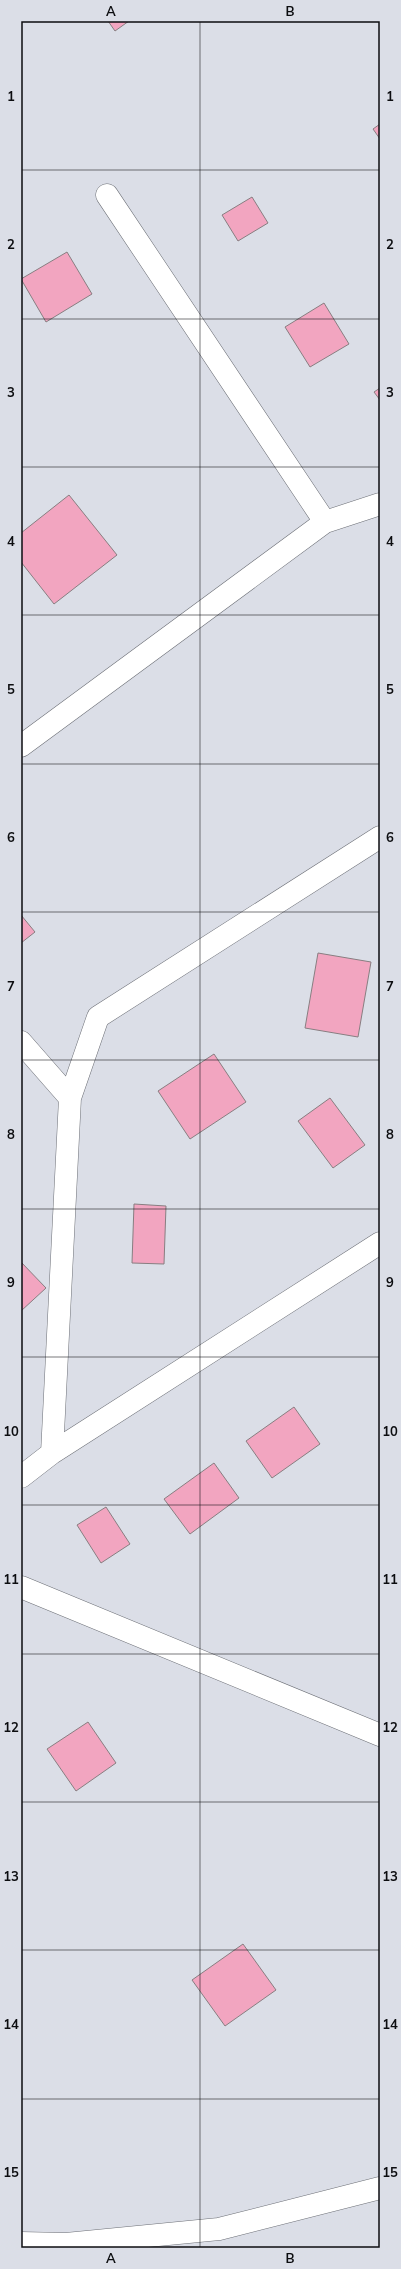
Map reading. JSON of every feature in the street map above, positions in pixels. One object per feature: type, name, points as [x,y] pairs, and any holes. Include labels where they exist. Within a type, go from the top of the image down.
[{"type":"street","points":[[106,195],[325,522]]},
{"type":"street","points":[[21,746],[325,522],[380,504]]},
{"type":"street","points":[[52,1453],[70,1098],[98,1018],[380,837]]},
{"type":"street","points":[[21,1042],[70,1098]]},
{"type":"street","points":[[21,1476],[52,1453],[380,1243]]},
{"type":"street","points":[[21,1587],[380,1735]]},
{"type":"street","points":[[21,2243],[66,2244],[219,2229],[380,2188]]},
{"type":"building","points":[[108,21],[129,21],[115,31]]},
{"type":"building","points":[[380,124],[380,139],[373,129]]},
{"type":"building","points":[[252,197],[268,223],[238,241],[222,215]]},
{"type":"building","points":[[67,252],[92,294],[46,322],[21,279]]},
{"type":"building","points":[[324,303],[349,344],[310,367],[285,327]]},
{"type":"building","points":[[380,388],[380,400],[374,392]]},
{"type":"building","points":[[69,495],[117,555],[54,604],[21,562],[21,533]]},
{"type":"building","points":[[21,915],[35,932],[21,943]]},
{"type":"building","points":[[318,953],[371,962],[358,1037],[305,1028]]},
{"type":"building","points":[[214,1054],[246,1102],[190,1139],[158,1091]]},
{"type":"building","points":[[330,1098],[365,1145],[333,1168],[298,1121]]},
{"type":"building","points":[[134,1204],[166,1206],[164,1264],[132,1263]]},
{"type":"building","points":[[21,1262],[46,1288],[21,1311]]},
{"type":"building","points":[[294,1407],[320,1444],[272,1478],[246,1441]]},
{"type":"building","points":[[214,1463],[239,1498],[190,1534],[164,1499]]},
{"type":"building","points":[[106,1507],[130,1544],[101,1563],[77,1525]]},
{"type":"building","points":[[88,1722],[116,1763],[76,1791],[47,1749]]},
{"type":"building","points":[[243,1944],[276,1990],[225,2026],[192,1980]]}]
